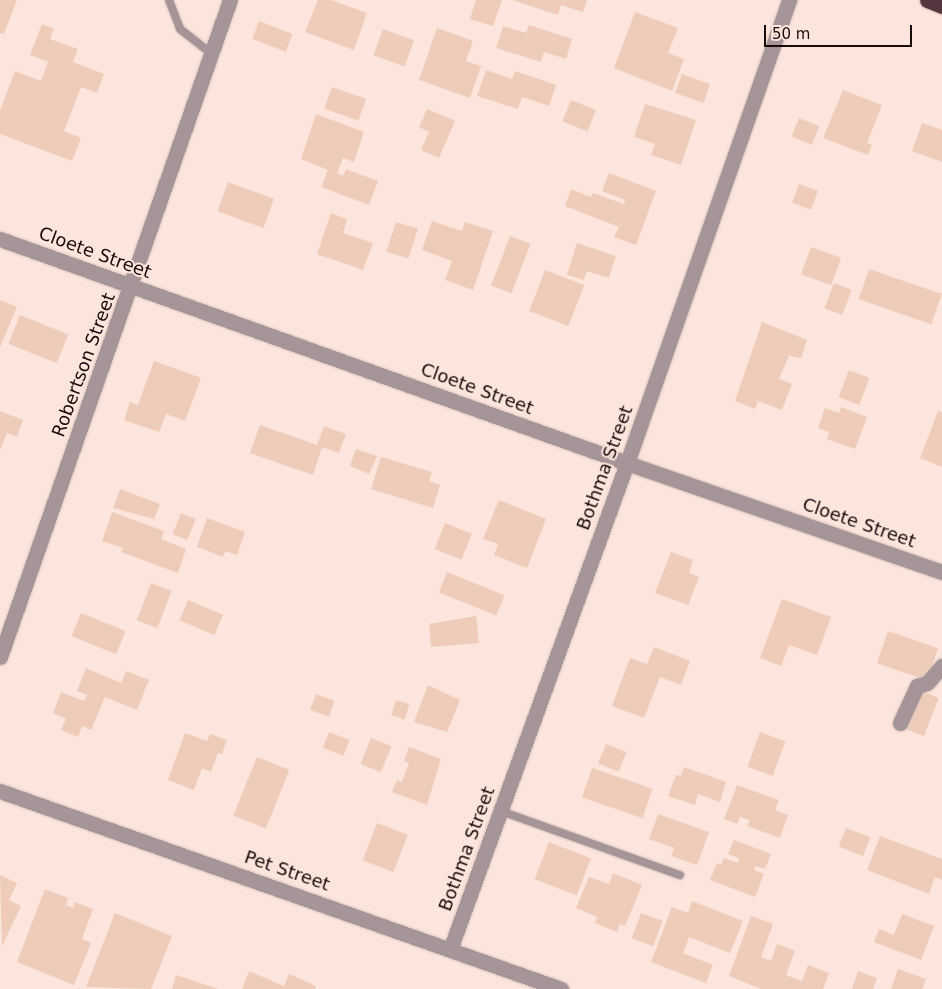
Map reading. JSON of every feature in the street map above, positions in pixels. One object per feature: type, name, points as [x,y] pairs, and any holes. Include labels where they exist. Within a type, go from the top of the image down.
[{"type":"highway","points":[[927,0],[942,6]]},
{"type":"street","name":"Robertson Street","points":[[0,657],[132,286],[230,0]]},
{"type":"street","name":"Bothma Street","points":[[451,948],[627,463],[789,0]]},
{"type":"street","name":"Cloete Street","points":[[0,239],[627,463],[942,572]]},
{"type":"street","points":[[900,723],[918,686],[927,683],[942,666]]},
{"type":"street","name":"Pet Street","points":[[0,791],[451,948],[561,989]]},
{"type":"lane","points":[[169,0],[180,30],[212,54]]},
{"type":"lane","points":[[501,811],[680,876]]},
{"type":"building","points":[[0,0],[17,0],[4,34],[0,33]]},
{"type":"building","points":[[318,0],[331,0],[367,13],[354,50],[305,32]]},
{"type":"building","points":[[476,0],[502,0],[493,26],[470,19]]},
{"type":"building","points":[[512,0],[587,0],[583,12],[561,5],[558,15]]},
{"type":"building","points":[[635,12],[678,28],[668,53],[684,59],[672,91],[614,68]]},
{"type":"building","points":[[259,21],[293,34],[286,52],[252,39]]},
{"type":"building","points":[[42,24],[54,29],[50,39],[78,49],[73,62],[104,74],[97,93],[81,87],[64,131],[81,138],[72,161],[0,134],[0,111],[15,71],[41,81],[48,62],[30,55]]},
{"type":"building","points":[[529,25],[572,39],[566,59],[544,52],[541,62],[496,48],[503,26],[526,33]]},
{"type":"building","points":[[437,28],[473,41],[466,61],[481,66],[470,98],[419,80]]},
{"type":"building","points":[[383,29],[414,40],[404,67],[373,55]]},
{"type":"building","points":[[486,70],[512,79],[515,71],[556,85],[549,106],[522,97],[518,109],[477,96]]},
{"type":"building","points":[[682,74],[710,84],[703,103],[675,93]]},
{"type":"building","points":[[332,87],[366,99],[359,120],[325,109]]},
{"type":"building","points":[[843,90],[882,105],[867,143],[872,145],[868,155],[823,138]]},
{"type":"building","points":[[571,100],[596,110],[587,131],[562,121]]},
{"type":"building","points":[[645,104],[696,120],[681,165],[651,155],[655,144],[634,137]]},
{"type":"building","points":[[427,109],[455,121],[439,158],[421,150],[429,132],[419,127]]},
{"type":"building","points":[[316,114],[364,132],[354,162],[343,158],[337,173],[343,176],[346,169],[378,181],[369,205],[321,187],[328,170],[301,159]]},
{"type":"building","points":[[799,118],[819,126],[812,145],[792,137]]},
{"type":"building","points":[[922,123],[942,130],[942,162],[912,151]]},
{"type":"building","points":[[609,173],[656,191],[636,245],[614,237],[619,227],[565,206],[571,189],[591,197],[593,193],[624,204],[625,200],[602,191]]},
{"type":"building","points":[[228,182],[274,199],[263,228],[217,211]]},
{"type":"building","points":[[799,184],[818,191],[811,210],[792,203]]},
{"type":"building","points":[[331,213],[347,219],[343,233],[373,243],[363,270],[317,254]]},
{"type":"building","points":[[432,221],[462,231],[465,222],[493,231],[473,290],[445,280],[452,261],[422,250]]},
{"type":"building","points":[[396,222],[418,229],[408,259],[386,251]]},
{"type":"building","points":[[510,236],[531,244],[512,293],[491,285]]},
{"type":"building","points":[[577,243],[616,256],[609,278],[587,271],[584,280],[567,275]]},
{"type":"building","points":[[811,247],[841,258],[831,285],[801,274]]},
{"type":"building","points":[[869,269],[942,294],[931,324],[859,299]]},
{"type":"building","points":[[545,270],[584,285],[568,326],[529,311]]},
{"type":"building","points":[[834,283],[852,290],[842,315],[824,308]]},
{"type":"building","points":[[0,300],[17,307],[0,347]]},
{"type":"building","points":[[20,315],[68,334],[57,363],[8,344]]},
{"type":"building","points":[[762,322],[807,340],[801,358],[789,356],[779,379],[792,384],[782,410],[758,401],[755,409],[735,401]]},
{"type":"building","points":[[154,361],[201,378],[185,421],[166,414],[159,432],[124,420],[130,402],[138,405]]},
{"type":"building","points":[[849,370],[870,378],[859,405],[839,397]]},
{"type":"building","points":[[841,407],[867,417],[855,449],[827,439],[829,432],[818,428],[825,408],[839,413]]},
{"type":"building","points":[[0,411],[23,420],[17,437],[7,433],[0,450]]},
{"type":"building","points":[[938,411],[942,412],[942,467],[920,458]]},
{"type":"building","points":[[260,425],[317,445],[324,426],[346,434],[339,453],[322,447],[313,475],[250,453]]},
{"type":"building","points":[[356,449],[377,456],[369,474],[350,466]]},
{"type":"building","points":[[381,457],[432,472],[429,481],[440,485],[433,508],[371,489]]},
{"type":"building","points":[[120,489],[160,504],[154,519],[113,508]]},
{"type":"building","points":[[499,500],[546,519],[527,568],[494,555],[498,544],[483,539]]},
{"type":"building","points":[[112,512],[164,531],[161,539],[186,549],[178,573],[121,552],[123,548],[102,541]]},
{"type":"building","points":[[181,513],[196,519],[187,540],[172,534]]},
{"type":"building","points":[[207,518],[245,532],[237,555],[225,551],[223,557],[197,547]]},
{"type":"building","points":[[445,523],[472,534],[461,560],[435,549]]},
{"type":"building","points":[[671,552],[693,560],[689,573],[699,577],[688,605],[655,593]]},
{"type":"building","points":[[447,572],[504,595],[496,616],[439,592]]},
{"type":"building","points":[[151,583],[172,591],[157,628],[137,620]]},
{"type":"building","points":[[782,599],[831,617],[817,655],[789,645],[781,666],[760,658]]},
{"type":"building","points":[[188,600],[223,615],[214,635],[179,620]]},
{"type":"building","points":[[81,613],[126,631],[116,654],[72,636]]},
{"type":"building","points":[[476,616],[479,643],[431,647],[429,624]]},
{"type":"building","points":[[888,631],[938,648],[927,680],[877,663]]},
{"type":"building","points":[[654,647],[690,661],[681,685],[660,677],[644,718],[612,706],[630,658],[647,664]]},
{"type":"building","points":[[86,668],[121,683],[126,671],[149,680],[137,710],[105,697],[91,730],[82,726],[78,737],[61,730],[66,719],[53,713],[61,692],[84,701],[87,695],[77,691]]},
{"type":"building","points":[[428,685],[460,700],[447,732],[414,722]]},
{"type":"building","points":[[921,691],[939,698],[924,736],[906,729]]},
{"type":"building","points":[[316,694],[335,701],[329,717],[310,710]]},
{"type":"building","points":[[396,700],[409,704],[405,719],[391,715]]},
{"type":"building","points":[[329,732],[350,740],[343,756],[323,748]]},
{"type":"building","points":[[760,732],[785,741],[773,776],[747,767]]},
{"type":"building","points":[[185,733],[207,741],[210,734],[227,740],[222,754],[218,753],[211,772],[202,768],[194,790],[168,780]]},
{"type":"building","points":[[371,738],[391,746],[381,772],[361,764]]},
{"type":"building","points":[[606,744],[626,752],[619,772],[598,763]]},
{"type":"building","points":[[409,747],[441,759],[427,805],[392,792],[397,780],[402,782],[409,763],[404,761]]},
{"type":"building","points":[[257,757],[289,770],[266,829],[233,815]]},
{"type":"building","points":[[684,767],[726,782],[720,802],[698,794],[695,805],[668,796],[676,775],[681,776]]},
{"type":"building","points":[[592,768],[653,789],[642,818],[582,797]]},
{"type":"building","points":[[737,785],[779,800],[775,810],[788,815],[780,838],[747,826],[750,820],[740,817],[737,824],[724,819]]},
{"type":"building","points":[[658,814],[709,832],[697,865],[671,856],[674,848],[649,839]]},
{"type":"building","points":[[377,823],[408,835],[393,872],[363,860]]},
{"type":"building","points":[[846,828],[870,837],[863,856],[839,847]]},
{"type":"building","points":[[880,836],[942,859],[942,880],[935,877],[929,894],[867,870]]},
{"type":"building","points":[[734,840],[771,854],[765,869],[755,866],[754,870],[764,874],[755,897],[710,880],[717,863],[721,865],[724,858],[738,863],[739,858],[728,854]]},
{"type":"building","points":[[549,842],[591,858],[577,895],[535,879]]},
{"type":"building","points":[[613,873],[642,885],[625,926],[620,924],[617,932],[595,923],[597,917],[576,908],[589,877],[609,884]]},
{"type":"building","points":[[0,875],[17,883],[9,900],[21,906],[2,946]]},
{"type":"building","points":[[45,889],[68,898],[66,905],[73,908],[75,902],[93,909],[82,939],[91,943],[74,985],[17,962]]},
{"type":"building","points":[[692,901],[743,921],[730,953],[689,937],[683,953],[713,965],[706,983],[651,962],[672,907],[688,913]]},
{"type":"building","points":[[115,913],[172,936],[151,989],[86,987]]},
{"type":"building","points":[[641,913],[663,921],[653,946],[632,938]]},
{"type":"building","points":[[902,914],[934,926],[921,960],[874,942],[879,929],[894,935]]},
{"type":"building","points":[[751,916],[773,924],[761,957],[771,961],[777,944],[795,951],[786,975],[802,981],[808,965],[829,973],[823,989],[761,989],[729,976]]},
{"type":"building","points":[[898,969],[926,979],[922,989],[891,989]]},
{"type":"building","points":[[249,971],[284,986],[289,974],[316,986],[315,989],[242,989]]},
{"type":"building","points":[[858,971],[877,978],[873,989],[852,989]]},
{"type":"building","points":[[176,975],[218,989],[172,989]]}]
